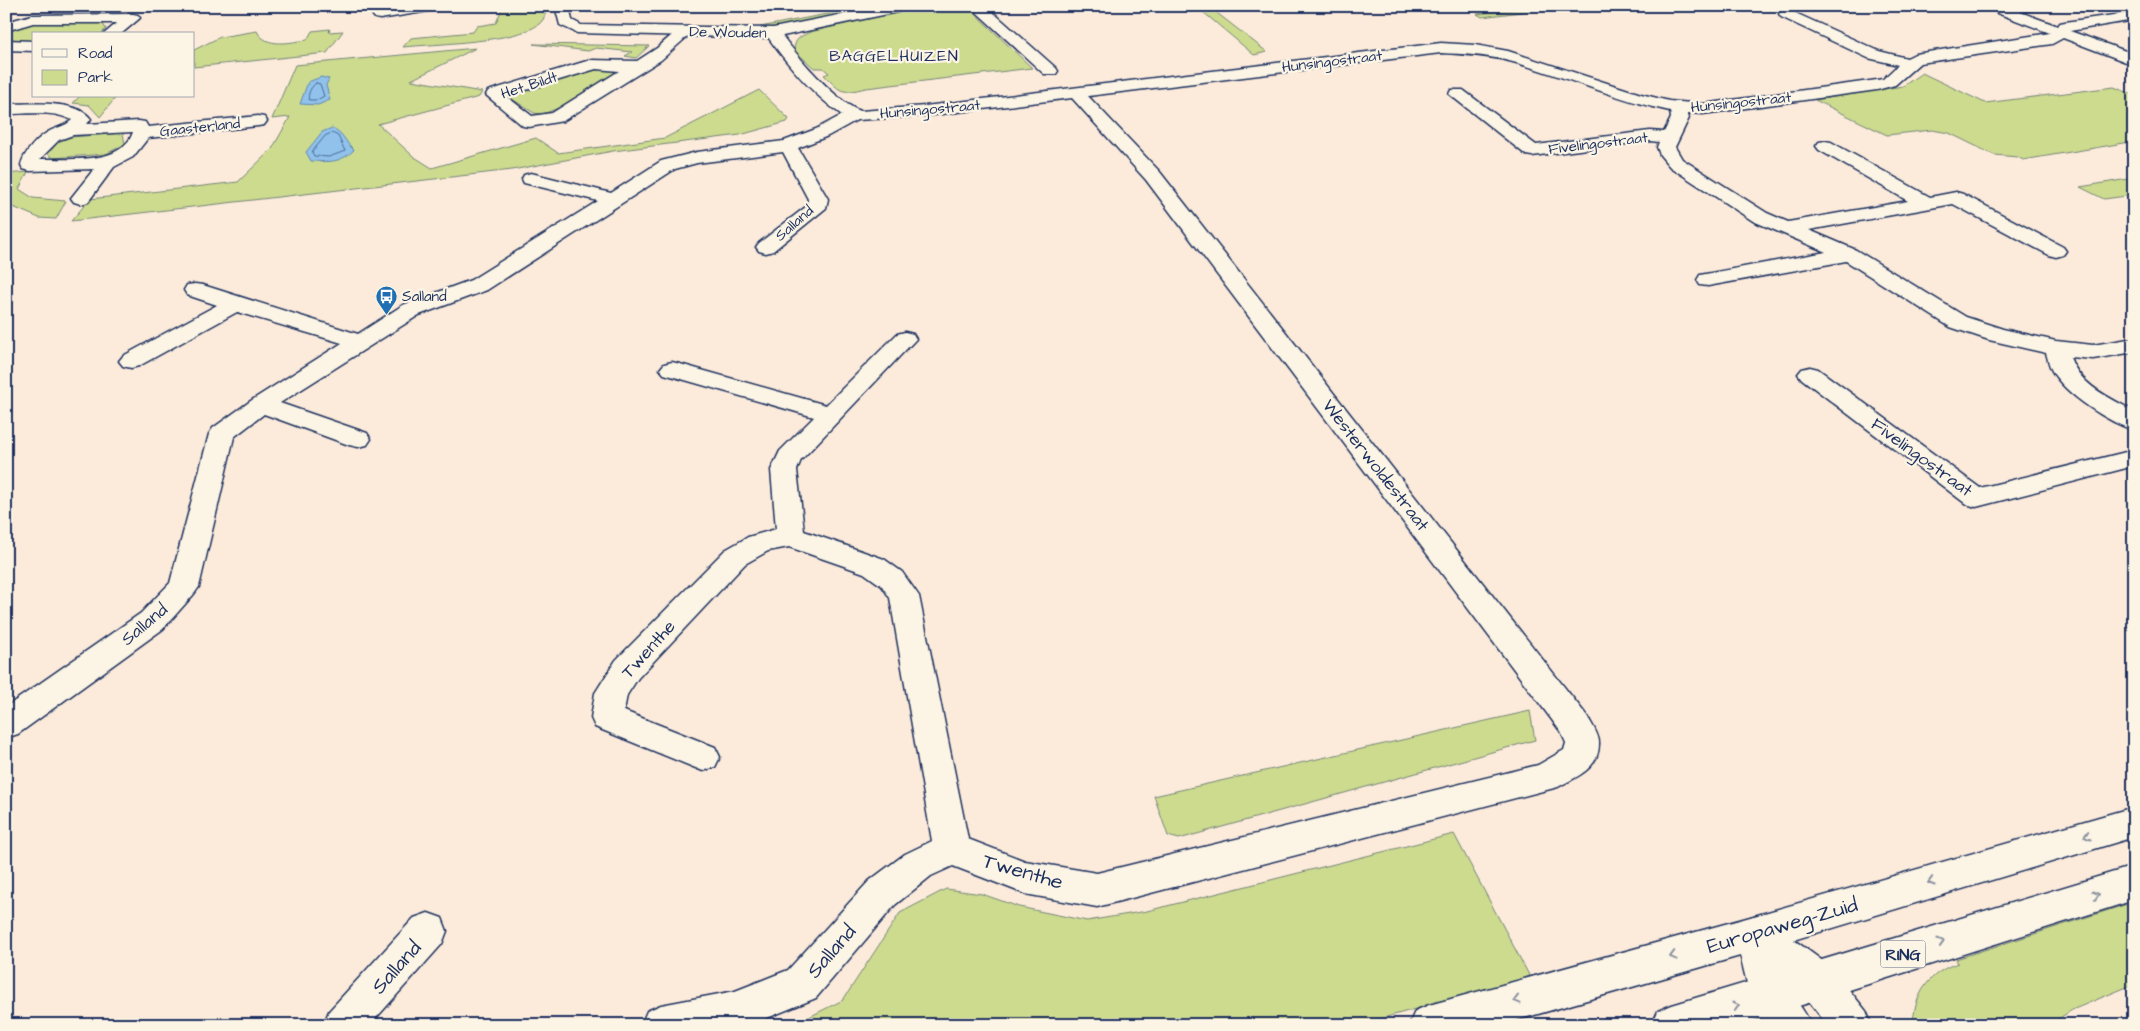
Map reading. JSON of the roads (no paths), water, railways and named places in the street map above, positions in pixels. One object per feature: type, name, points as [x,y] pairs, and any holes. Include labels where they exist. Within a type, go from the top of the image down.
[{"type":"street","points":[[373,6],[380,14],[436,6]]},
{"type":"street","name":"De Wouden","points":[[562,6],[565,22],[577,28],[773,33],[907,6]]},
{"type":"street","points":[[977,6],[1050,70]]},
{"type":"street","points":[[2029,6],[2002,10],[2134,60]]},
{"type":"street","name":"Hunsingostraat","points":[[1786,14],[1874,55],[1909,63]]},
{"type":"street","name":"Hunsingostraat","points":[[773,33],[782,48],[812,79],[854,115],[925,111],[1076,94],[1280,67],[1460,47],[1497,52],[1643,100],[1678,108],[1703,109],[1877,85],[1889,82],[1915,59],[2052,40],[2061,33],[2065,26],[2134,16]]},
{"type":"street","points":[[6,27],[32,19],[133,18],[114,32]]},
{"type":"street","name":"Het Bildt","points":[[638,66],[590,64],[494,95],[529,122],[557,117],[664,51],[684,32]]},
{"type":"street","points":[[6,45],[32,46]]},
{"type":"street","name":"Westerwoldestraat","points":[[1076,94],[1153,176],[1575,725],[1583,743],[1579,758],[1546,777],[1472,797]]},
{"type":"street","name":"Fivelingostraat","points":[[1457,94],[1532,151],[1650,136],[1669,138]]},
{"type":"street","name":"Fivelingostraat","points":[[1678,108],[1680,118],[1666,147],[1669,155],[1676,163],[1760,217],[1849,254],[1958,322],[1997,334],[2056,348],[2093,352],[2134,345]]},
{"type":"street","points":[[6,109],[55,110],[79,115],[82,119],[71,130]]},
{"type":"street","name":"Salland","points":[[6,724],[152,621],[184,587],[222,434],[261,405],[411,310],[479,285],[613,198],[668,165],[684,159],[788,145],[854,115]]},
{"type":"street","name":"Gaasterland","points":[[143,133],[139,126],[71,130],[53,136],[31,158],[30,165],[108,162],[127,153],[143,133],[258,121]]},
{"type":"street","name":"Salland","points":[[766,247],[816,208],[818,199],[788,145]]},
{"type":"street","points":[[1825,146],[1927,203]]},
{"type":"street","name":"Gaasterland","points":[[81,198],[108,162]]},
{"type":"street","points":[[532,178],[613,198]]},
{"type":"street","points":[[1786,228],[1956,198],[2056,251]]},
{"type":"street","points":[[1708,280],[1849,254]]},
{"type":"street","points":[[194,290],[234,304],[362,342]]},
{"type":"street","points":[[131,361],[234,304]]},
{"type":"street","points":[[790,537],[784,470],[789,457],[906,338]]},
{"type":"street","points":[[2056,348],[2063,369],[2071,379],[2087,392],[2134,422]]},
{"type":"street","points":[[672,369],[830,414]]},
{"type":"street","name":"Fivelingostraat","points":[[1810,374],[1976,498],[2134,458]]},
{"type":"street","points":[[261,405],[358,439]]},
{"type":"street","name":"Twenthe","points":[[702,757],[608,718],[611,693],[627,669],[735,557],[758,544],[790,537],[874,566],[892,579],[904,596],[952,849],[1025,877],[1096,890],[1472,797]]},
{"type":"street","name":"Europaweg-Zuid","points":[[1429,1025],[1754,934],[2134,822]]},
{"type":"street","name":"Salland","points":[[661,1025],[734,1011],[802,984],[882,893],[918,865],[952,849]]},
{"type":"street","name":"RING","points":[[1672,1025],[1780,1011],[1817,980],[2134,883]]},
{"type":"street","name":"Salland","points":[[343,1025],[428,931]]},
{"type":"street","points":[[1754,934],[1817,980],[1852,1025]]},
{"type":"street","points":[[1754,934],[1780,1011]]},
{"type":"water","points":[[321,77],[329,79],[326,85],[330,100],[318,105],[300,104],[308,82]]},
{"type":"water","points":[[332,128],[339,132],[354,150],[334,161],[311,161],[306,152],[322,132]]},
{"type":"place","name":"Salland","points":[[386,315]]},
{"type":"district","name":"BAGGELHUIZEN","points":[[894,55]]}]
